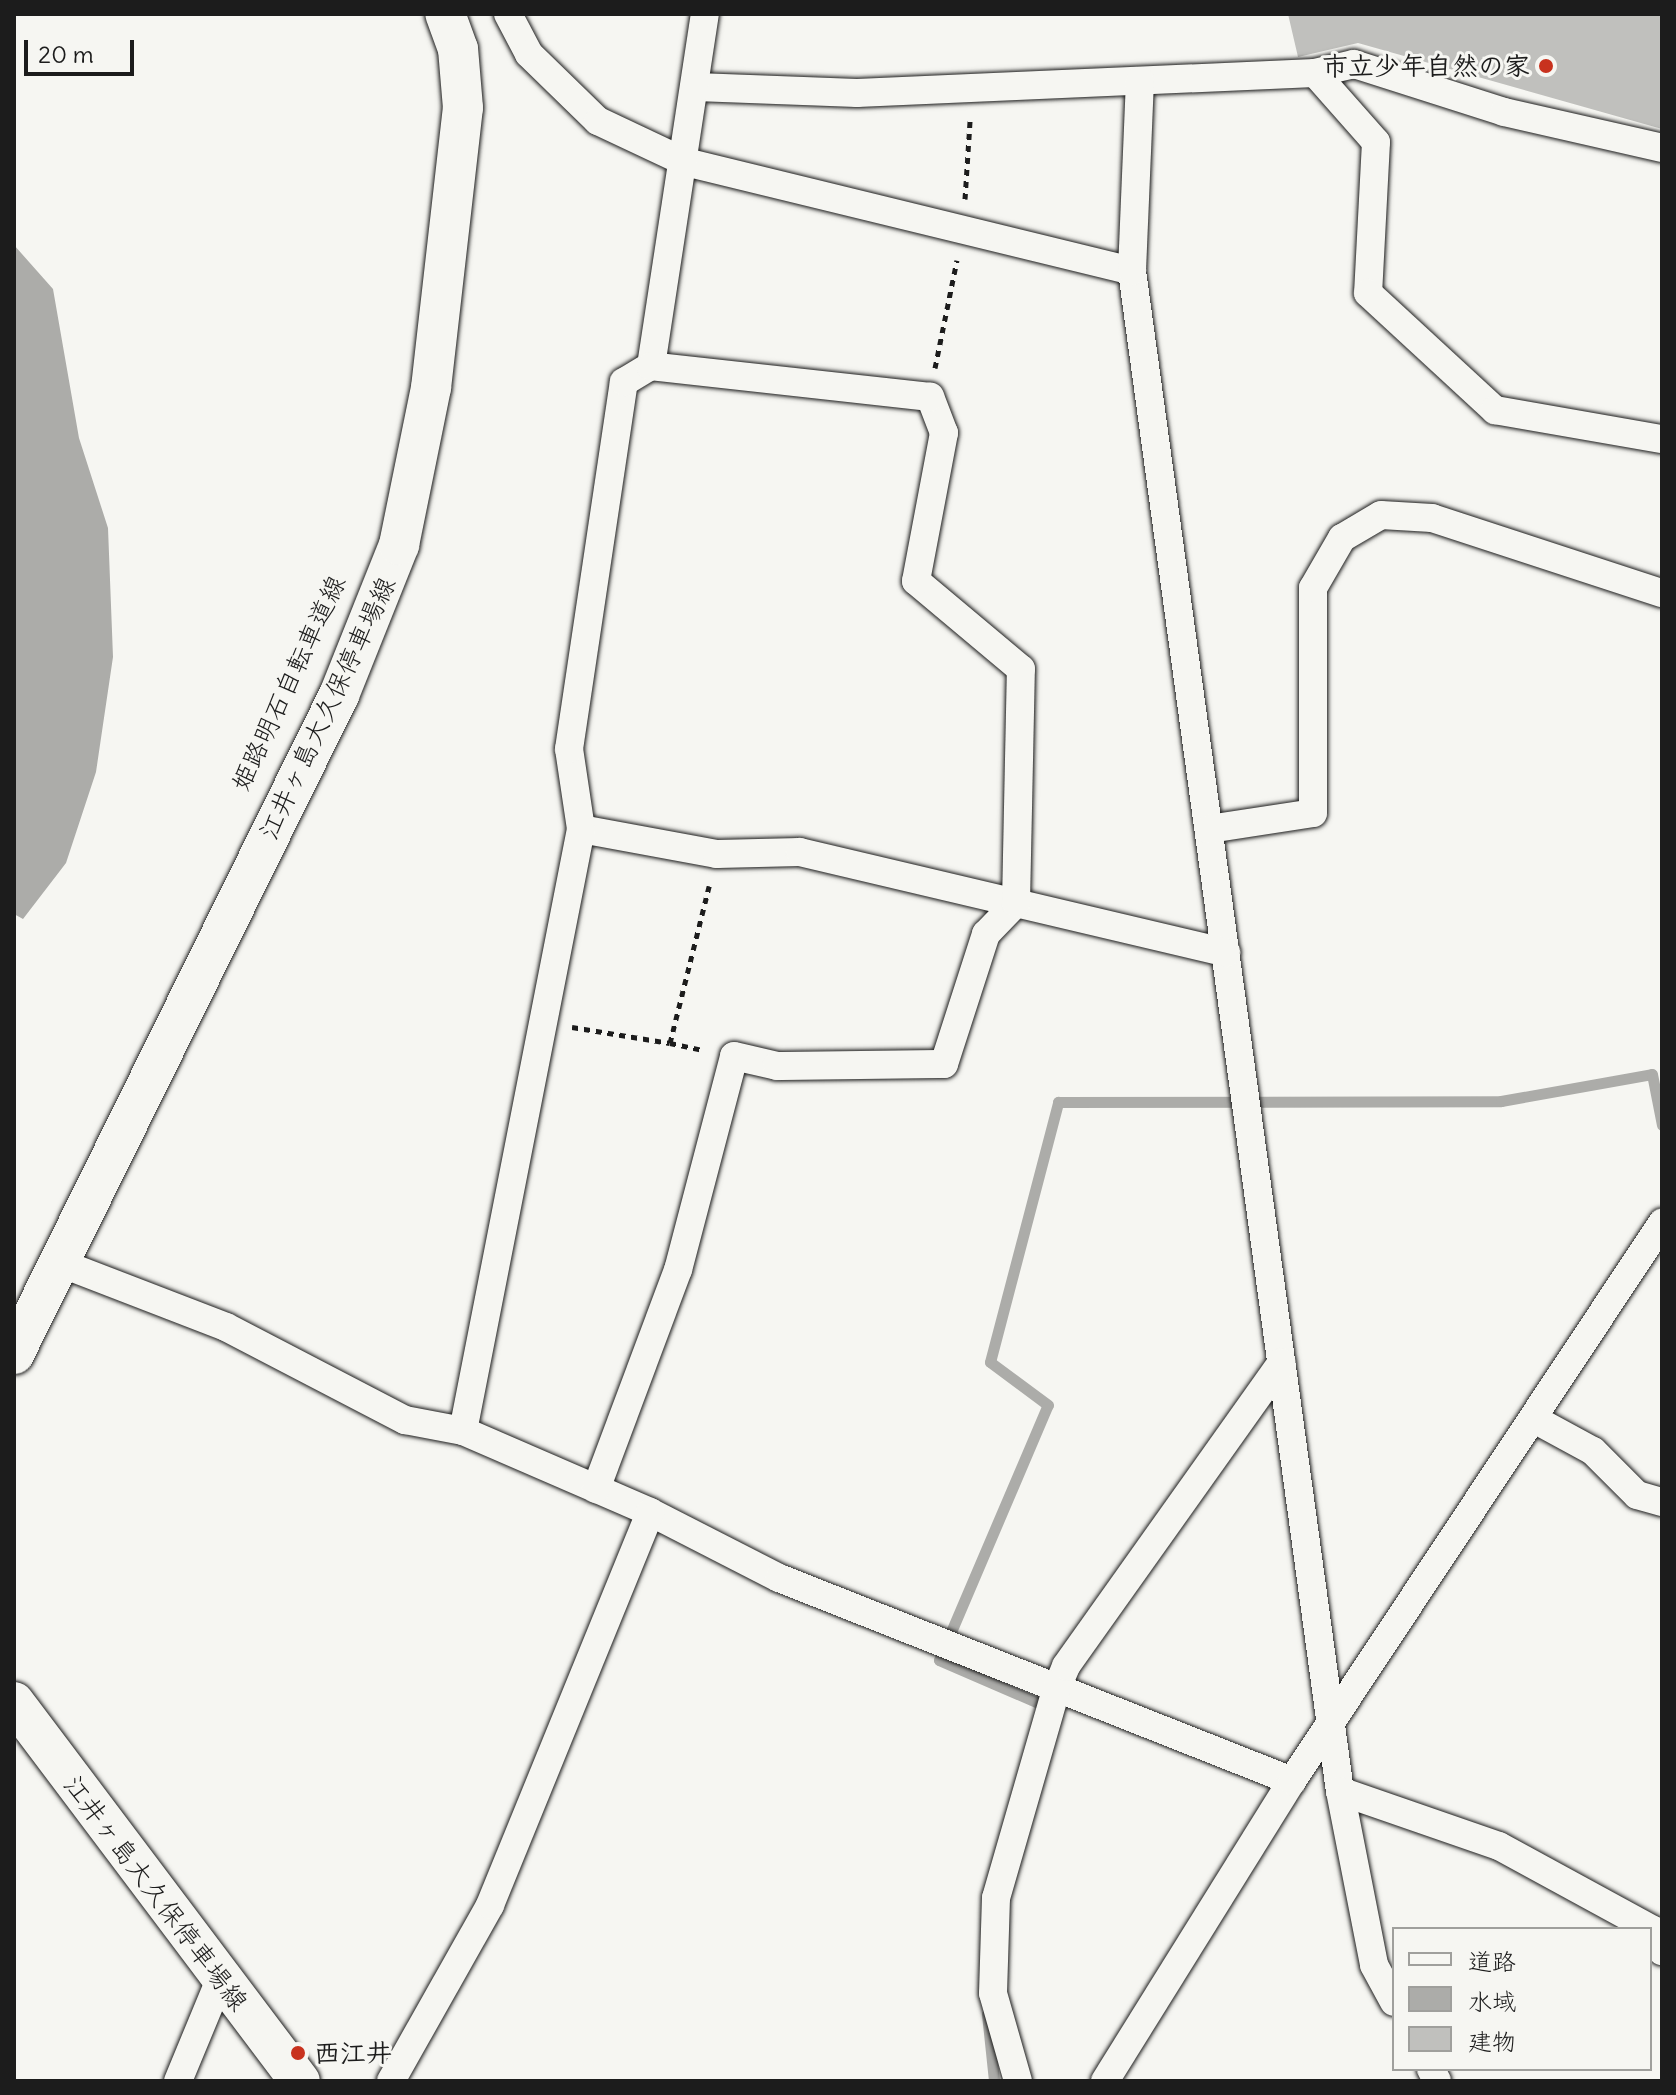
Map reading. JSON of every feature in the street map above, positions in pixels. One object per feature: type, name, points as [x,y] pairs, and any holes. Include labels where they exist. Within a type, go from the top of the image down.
[{"type":"main road","name":"江井ヶ島大久保停車場線","points":[[14,1354],[55,1261],[339,695],[399,545],[431,388],[463,108],[458,49],[445,14]]},
{"type":"main road","name":"江井ヶ島大久保停車場線","points":[[14,1702],[300,2081]]},
{"type":"street","points":[[508,14],[529,54],[598,121],[685,162],[1132,271]]},
{"type":"street","points":[[651,366],[685,162],[705,14]]},
{"type":"street","points":[[696,87],[857,93],[1315,73],[1354,64],[1504,112],[1662,148]]},
{"type":"street","points":[[1315,73],[1376,142],[1368,293],[1495,410],[1662,439]]},
{"type":"street","points":[[1140,81],[1132,271],[1340,1791],[1374,1965],[1392,1998]]},
{"type":"street","points":[[463,1431],[581,829],[569,749],[624,382],[651,366],[930,397],[944,433],[916,581],[1021,669],[1016,903],[986,934],[944,1064],[777,1066],[734,1056],[678,1270],[596,1489]]},
{"type":"street","points":[[1209,829],[1313,813],[1313,588],[1342,538],[1381,515],[1432,518],[1662,593]]},
{"type":"street","points":[[581,829],[717,854],[800,852],[1226,953]]},
{"type":"street","points":[[1105,2081],[1292,1781],[1332,1729],[1662,1223]]},
{"type":"street","points":[[55,1261],[226,1327],[405,1420],[463,1431],[650,1512],[779,1578],[1292,1781]]},
{"type":"street","points":[[1018,2081],[993,1993],[996,1898],[1056,1690],[1066,1666],[1281,1363]]},
{"type":"street","points":[[1534,1419],[1593,1451],[1637,1495],[1662,1502]]},
{"type":"street","points":[[391,2081],[490,1905],[650,1512]]},
{"type":"street","points":[[1340,1791],[1499,1846],[1645,1927]]},
{"type":"street","points":[[178,2081],[221,1977]]},
{"type":"path","points":[[543,1022],[670,1043],[717,854]]},
{"type":"water","points":[[14,245],[53,289],[79,438],[108,528],[113,657],[96,772],[66,863],[23,919],[14,914]]},
{"type":"building","name":"市立少年自然の家","points":[[1288,14],[1662,14],[1662,129],[1358,43],[1298,57]]},
{"type":"waterway","points":[[1040,1714],[1043,1705],[939,1660],[1048,1405],[990,1362],[1058,1102],[1501,1101],[1652,1074],[1662,1125]]},
{"type":"waterway","points":[[987,2014],[994,2081]]},
{"type":"place","name":"市立少年自然の家","points":[[1546,66]]},
{"type":"place","name":"西江井","points":[[298,2053]]}]
